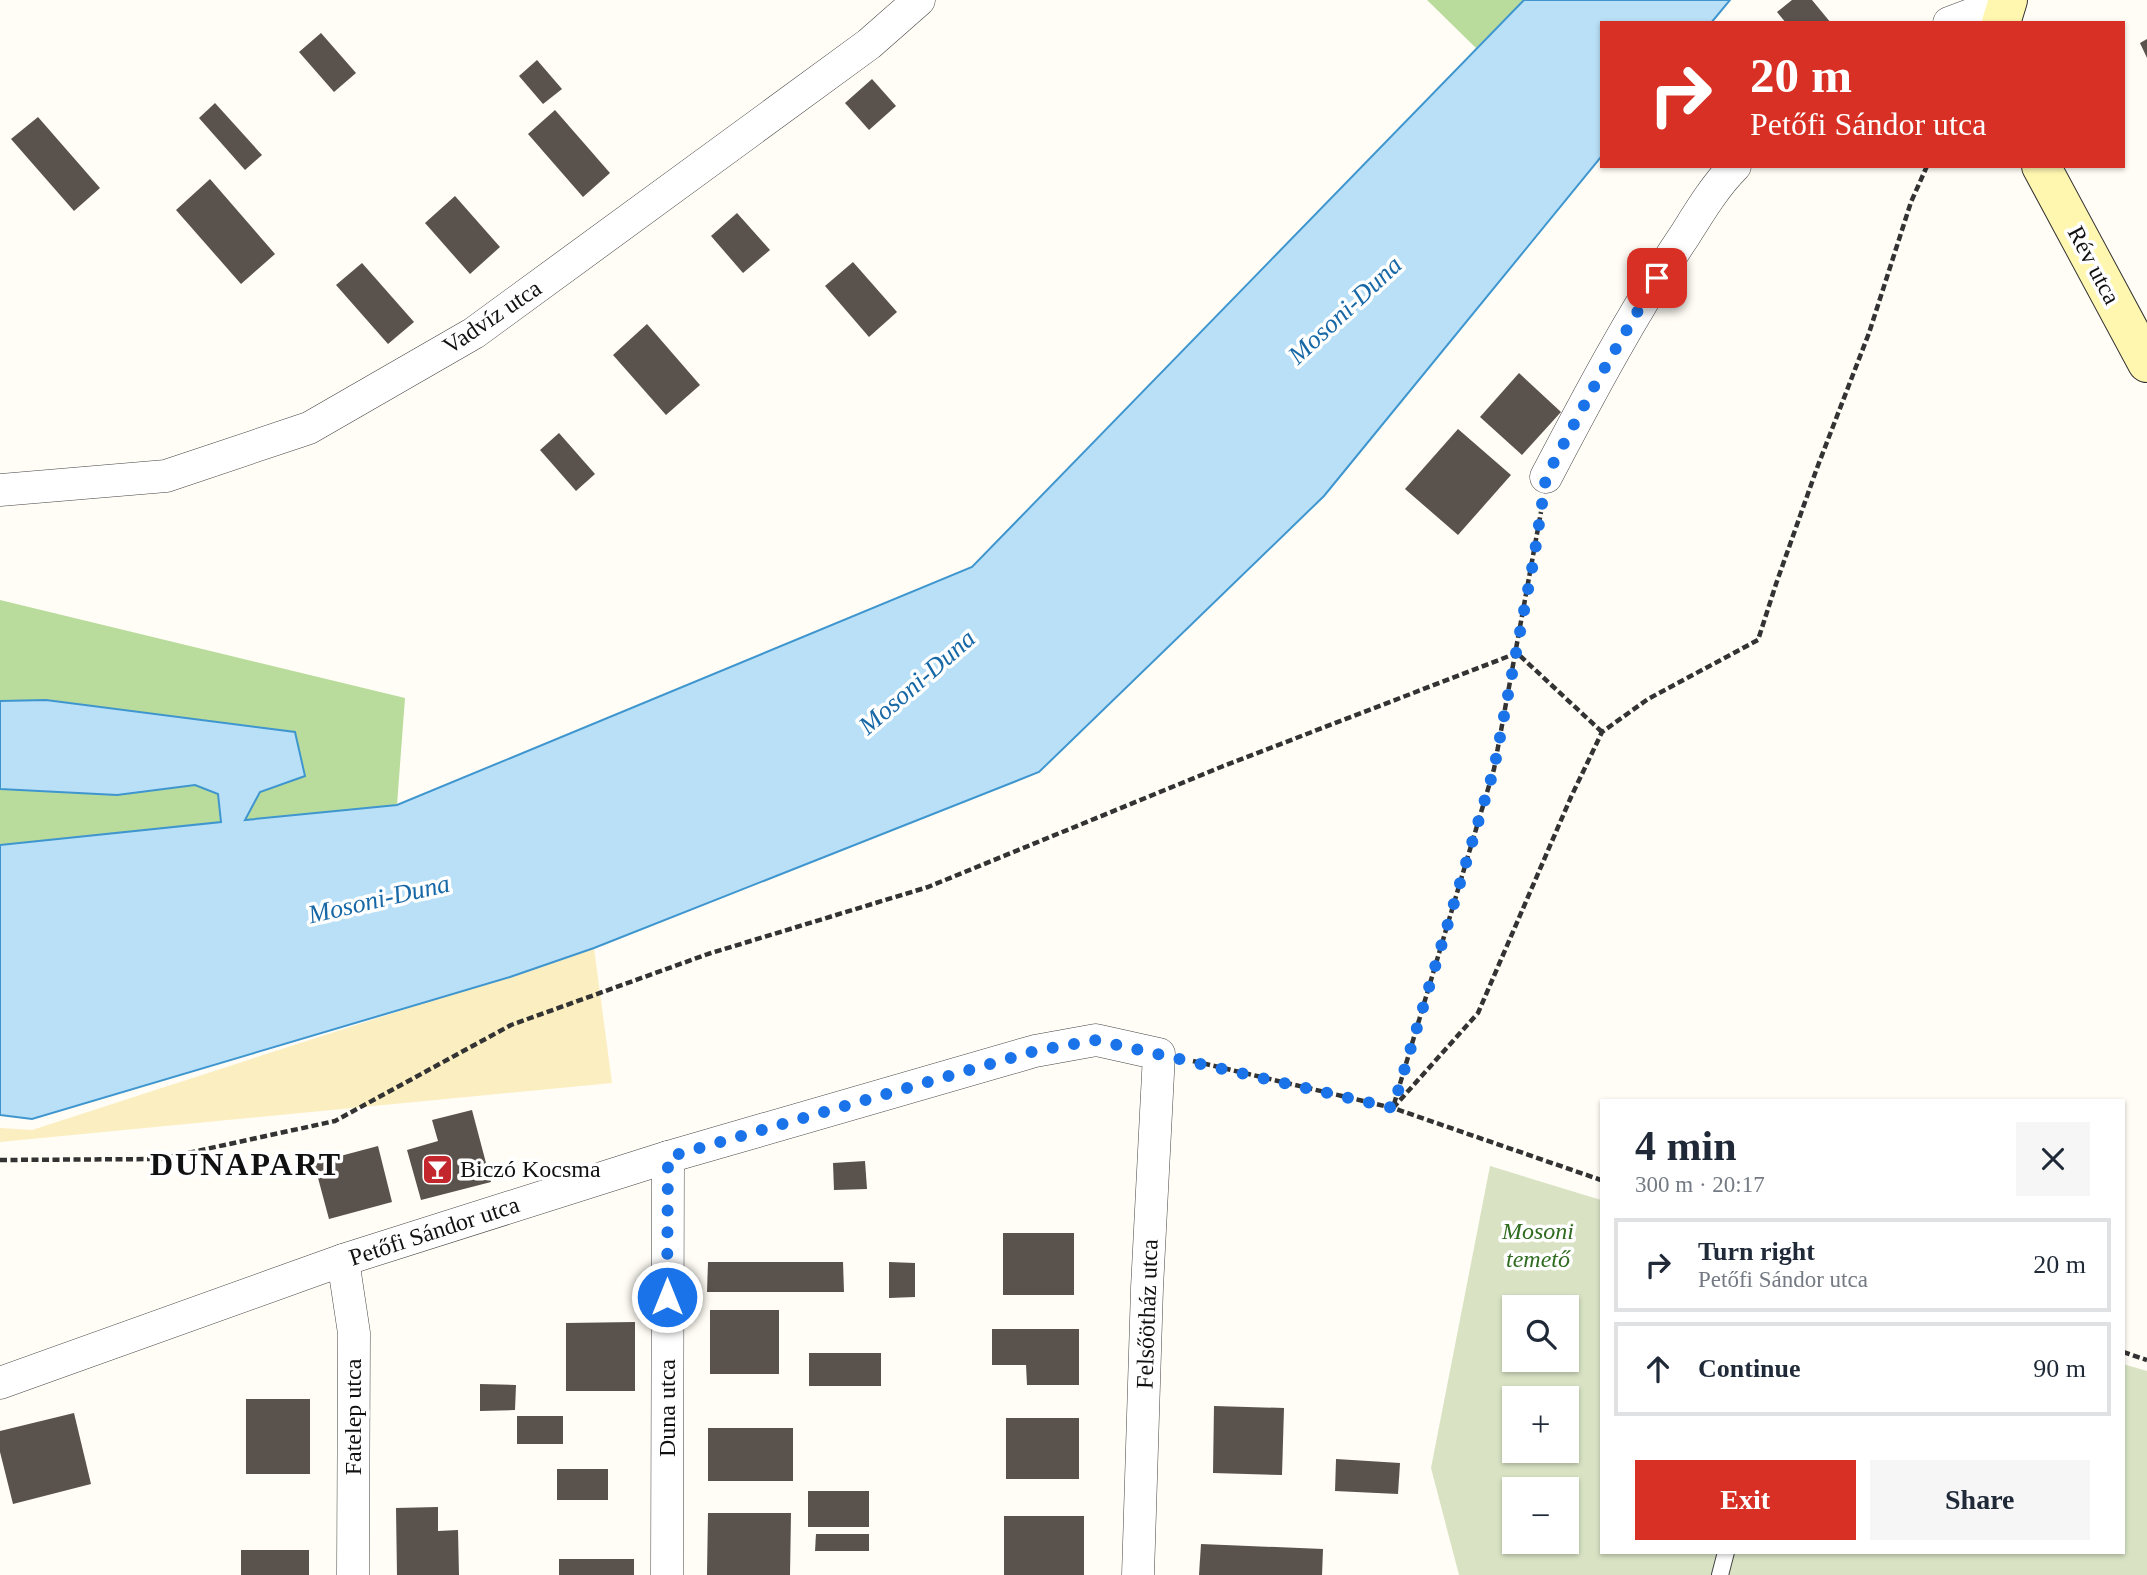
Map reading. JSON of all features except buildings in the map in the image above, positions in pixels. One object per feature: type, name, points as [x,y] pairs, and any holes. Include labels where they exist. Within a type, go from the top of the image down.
[{"type":"main road","points":[[2002,21],[2007,0]]},
{"type":"main road","name":"Rév utca","points":[[2042,168],[2147,363]]},
{"type":"street","name":"Vadvíz utca","points":[[0,490],[166,476],[309,428],[474,333],[869,44],[919,0]]},
{"type":"street","points":[[1954,21],[2007,0]]},
{"type":"street","points":[[1546,477],[1597,381],[1670,258],[1723,178],[1733,168]]},
{"type":"street","name":"Petőfi Sándor utca","points":[[0,1383],[343,1261],[668,1157],[1035,1051],[1096,1040],[1159,1054]]},
{"type":"street","name":"Felsőötház utca","points":[[1138,1575],[1147,1288],[1159,1054]]},
{"type":"street","name":"Duna utca","points":[[667,1575],[668,1157]]},
{"type":"street","name":"Fatelep utca","points":[[343,1261],[354,1333],[353,1575]]},
{"type":"lane","points":[[1720,1575],[1725,1554]]},
{"type":"path","points":[[1393,1108],[1478,1013],[1560,821],[1602,732],[1648,699],[1758,640],[1812,481],[1869,333],[1911,202],[1926,168]]},
{"type":"path","points":[[1393,1108],[1494,769],[1534,558],[1546,477]]},
{"type":"path","points":[[1517,653],[1602,732]]},
{"type":"path","points":[[0,1160],[160,1159],[335,1121],[511,1026],[709,954],[928,887],[1221,767],[1517,653]]},
{"type":"path","points":[[1159,1054],[1393,1108],[1600,1180]]},
{"type":"path","points":[[2125,1353],[2147,1360]]},
{"type":"green space","points":[[1427,0],[1524,0],[1476,48]]},
{"type":"green space","points":[[0,600],[405,698],[397,805],[244,821],[260,792],[305,776],[295,732],[46,700],[0,701]]},
{"type":"green space","points":[[195,785],[218,794],[221,823],[0,845],[0,789],[117,795]]},
{"type":"green space","name":"Mosoni temető","points":[[1490,1166],[1600,1200],[1600,1554],[2125,1554],[2125,1365],[2147,1371],[2147,1575],[1459,1575],[1431,1468]]},
{"type":"sand","points":[[594,948],[612,1083],[0,1142],[0,1128],[32,1130]]},
{"type":"water","name":"Mosoni-Duna","points":[[1524,0],[1730,0],[1713,21],[1600,21],[1600,158],[1324,496],[1039,772],[594,948],[510,977],[32,1119],[0,1115],[0,845],[221,822],[218,794],[195,785],[117,795],[0,789],[0,701],[46,700],[295,732],[305,776],[260,792],[245,820],[397,805],[972,567]]},
{"type":"place","name":"Biczó Kocsma","points":[[437,1169]]},
{"type":"district","name":"DUNAPART","points":[[246,1164]]},
{"type":"route","points":[[667,1297],[668,1157],[1035,1051],[1096,1040],[1393,1108],[1494,769],[1534,558],[1546,477],[1597,381],[1657,278]]}]
